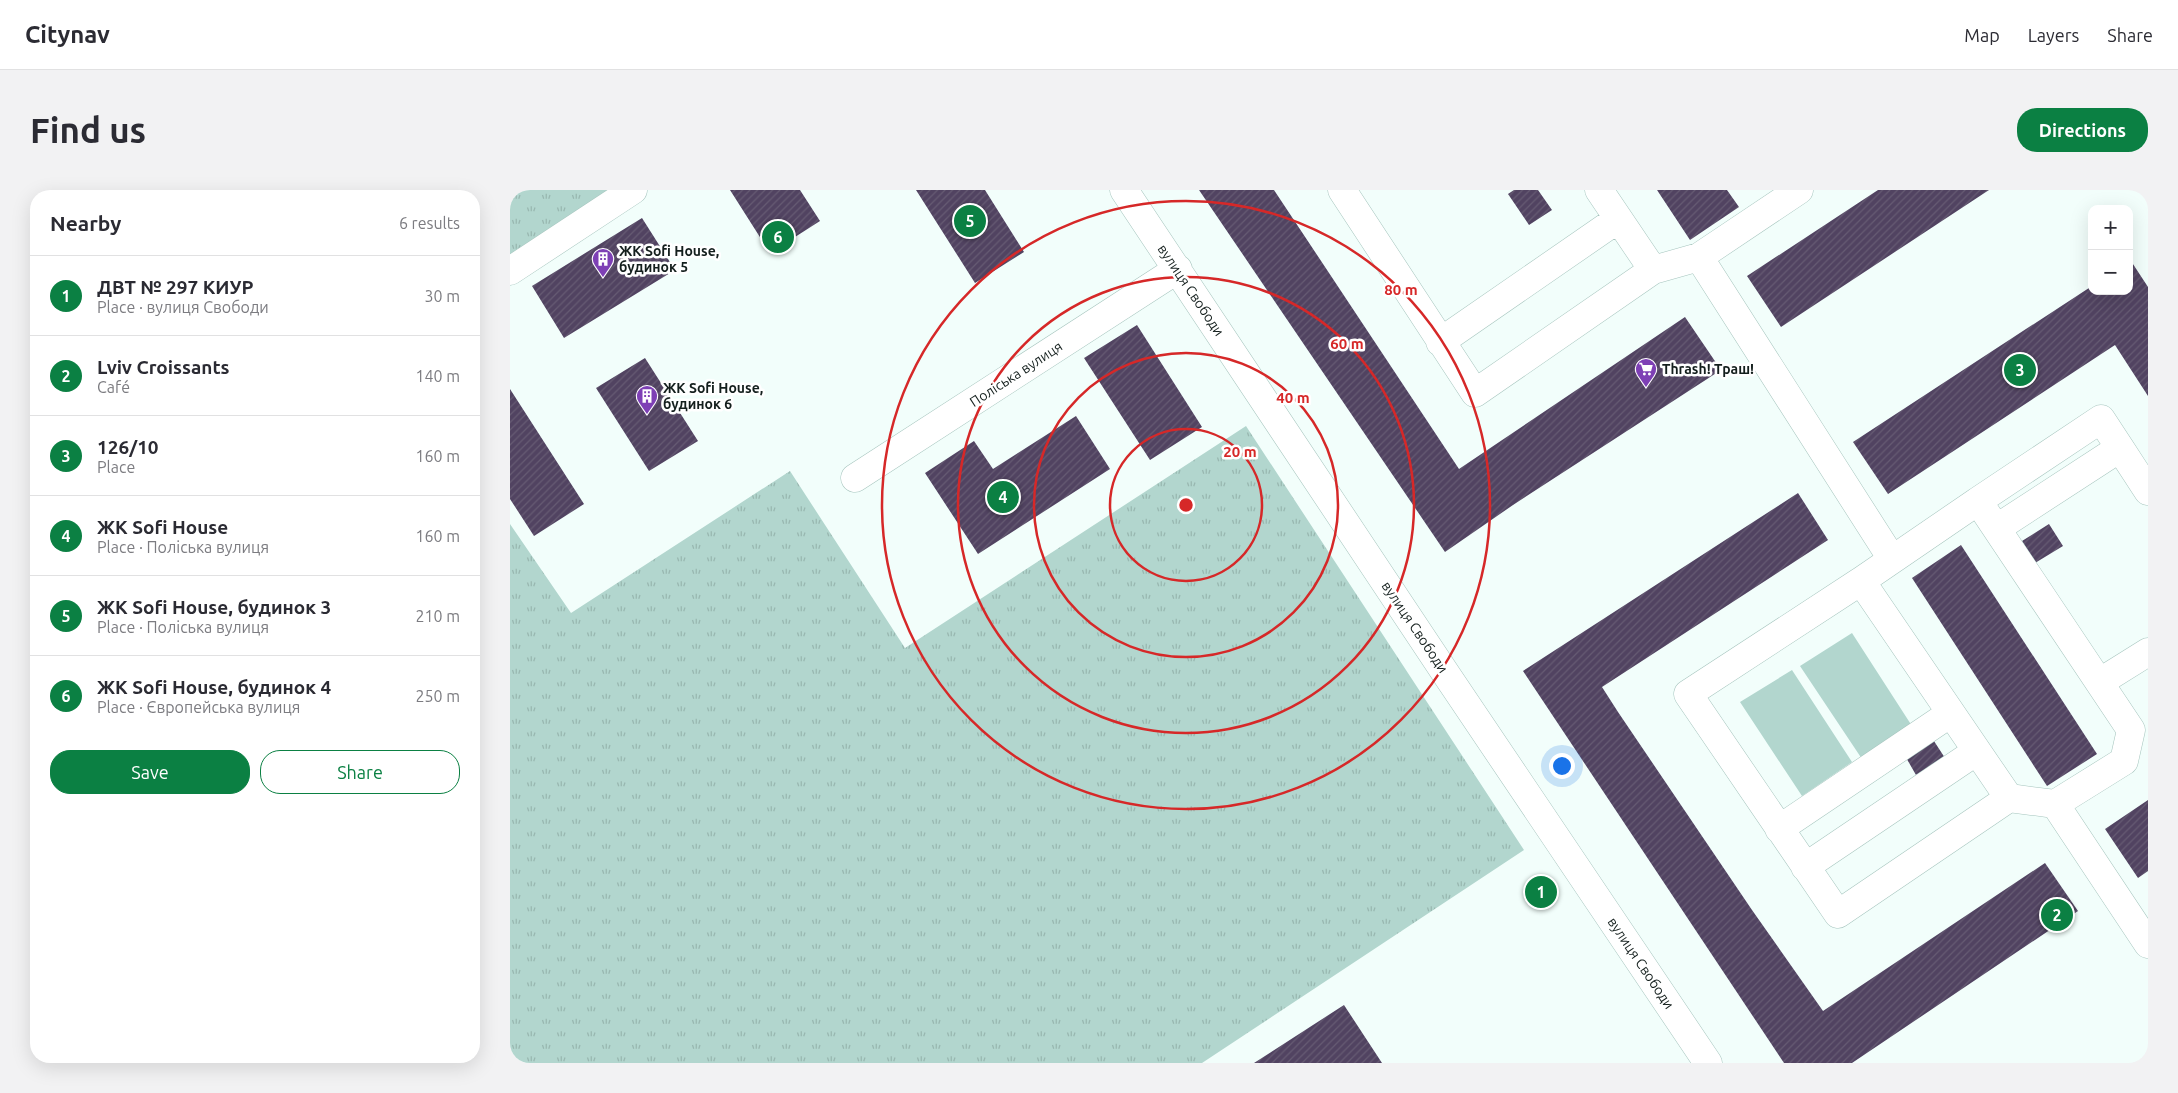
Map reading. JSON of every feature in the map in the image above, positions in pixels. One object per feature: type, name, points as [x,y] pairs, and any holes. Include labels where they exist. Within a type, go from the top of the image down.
[{"type":"street","points":[[510,271],[633,190]]},
{"type":"street","name":"вулиця Свободи","points":[[1124,190],[1708,1063]]},
{"type":"street","points":[[1342,190],[1475,393],[1653,270],[1699,257],[1799,190]]},
{"type":"street","points":[[1599,190],[1653,270]]},
{"type":"street","points":[[1440,342],[1618,219]]},
{"type":"street","points":[[1699,257],[1892,559]]},
{"type":"street","name":"Поліська вулиця","points":[[855,478],[1178,269]]},
{"type":"street","points":[[1978,501],[2100,682],[2140,725],[2124,761],[2055,804],[2009,798],[1838,914],[1688,694],[2101,418],[2148,491]]},
{"type":"street","points":[[1997,528],[2120,448]]},
{"type":"street","points":[[1860,580],[2009,798]]},
{"type":"street","points":[[2100,682],[2148,652]]},
{"type":"street","points":[[1779,829],[1951,713]]},
{"type":"street","points":[[1805,867],[1977,751]]},
{"type":"street","points":[[2055,804],[2148,944]]},
{"type":"green space","points":[[510,190],[633,190],[510,271]]},
{"type":"green space","points":[[1246,426],[1524,850],[1202,1063],[510,1063],[510,524],[571,613],[790,471],[905,648]]},
{"type":"green space","points":[[1852,633],[1912,726],[1862,759],[1800,666]]},
{"type":"green space","points":[[1792,670],[1852,762],[1802,796],[1740,702]]},
{"type":"building","points":[[730,190],[800,190],[820,221],[770,253]]},
{"type":"building","points":[[916,190],[985,190],[1024,252],[975,283]]},
{"type":"building","points":[[1199,190],[1274,190],[1459,469],[1685,317],[1721,370],[1513,505],[1445,552]]},
{"type":"building","points":[[1514,190],[1538,190],[1552,210],[1529,225],[1508,194]]},
{"type":"building","points":[[1657,190],[1727,190],[1739,207],[1690,240]]},
{"type":"building","points":[[1878,190],[1989,190],[1781,327],[1747,276]]},
{"type":"building","name":"ЖК Sofi House, будинок 5","points":[[642,218],[675,270],[564,338],[532,286]]},
{"type":"building","points":[[2133,264],[2148,287],[2148,396],[2115,345],[1888,494],[1853,442],[2088,289],[2088,295],[2133,295]]},
{"type":"building","points":[[1137,325],[1202,427],[1150,460],[1084,358]]},
{"type":"building","name":"ЖК Sofi House, будинок 6","points":[[645,358],[698,441],[649,471],[596,388]]},
{"type":"building","points":[[510,389],[584,504],[534,536],[510,499]]},
{"type":"building","points":[[1076,416],[1110,469],[978,554],[925,473],[974,441],[993,469]]},
{"type":"building","points":[[1798,493],[1828,540],[1602,687],[1618,712],[1823,1011],[2045,863],[2078,911],[1852,1063],[1784,1063],[1523,671]]},
{"type":"building","points":[[2049,524],[2063,546],[2035,563],[2022,541]]},
{"type":"building","points":[[1961,545],[2097,754],[2047,786],[1912,578]]},
{"type":"building","points":[[1932,738],[1945,758],[1916,775],[1904,754]]},
{"type":"building","points":[[2148,800],[2148,871],[2138,878],[2105,829]]},
{"type":"building","points":[[1344,1005],[1382,1063],[1254,1063]]},
{"type":"place","name":"ЖК Sofi House, будинок 3","points":[[970,221]]},
{"type":"place","name":"ЖК Sofi House, будинок 4","points":[[778,237]]},
{"type":"place","name":"ЖК Sofi House, будинок 5","points":[[603,278]]},
{"type":"place","name":"126/10","points":[[2020,370]]},
{"type":"place","name":"Thrash! Траш!","points":[[1646,388]]},
{"type":"place","name":"ЖК Sofi House, будинок 6","points":[[647,415]]},
{"type":"place","name":"ЖК Sofi House","points":[[1003,497]]},
{"type":"place","name":"ДВТ № 297 КИУР","points":[[1541,892]]},
{"type":"place","name":"Lviv Croissants","points":[[2057,915]]}]
